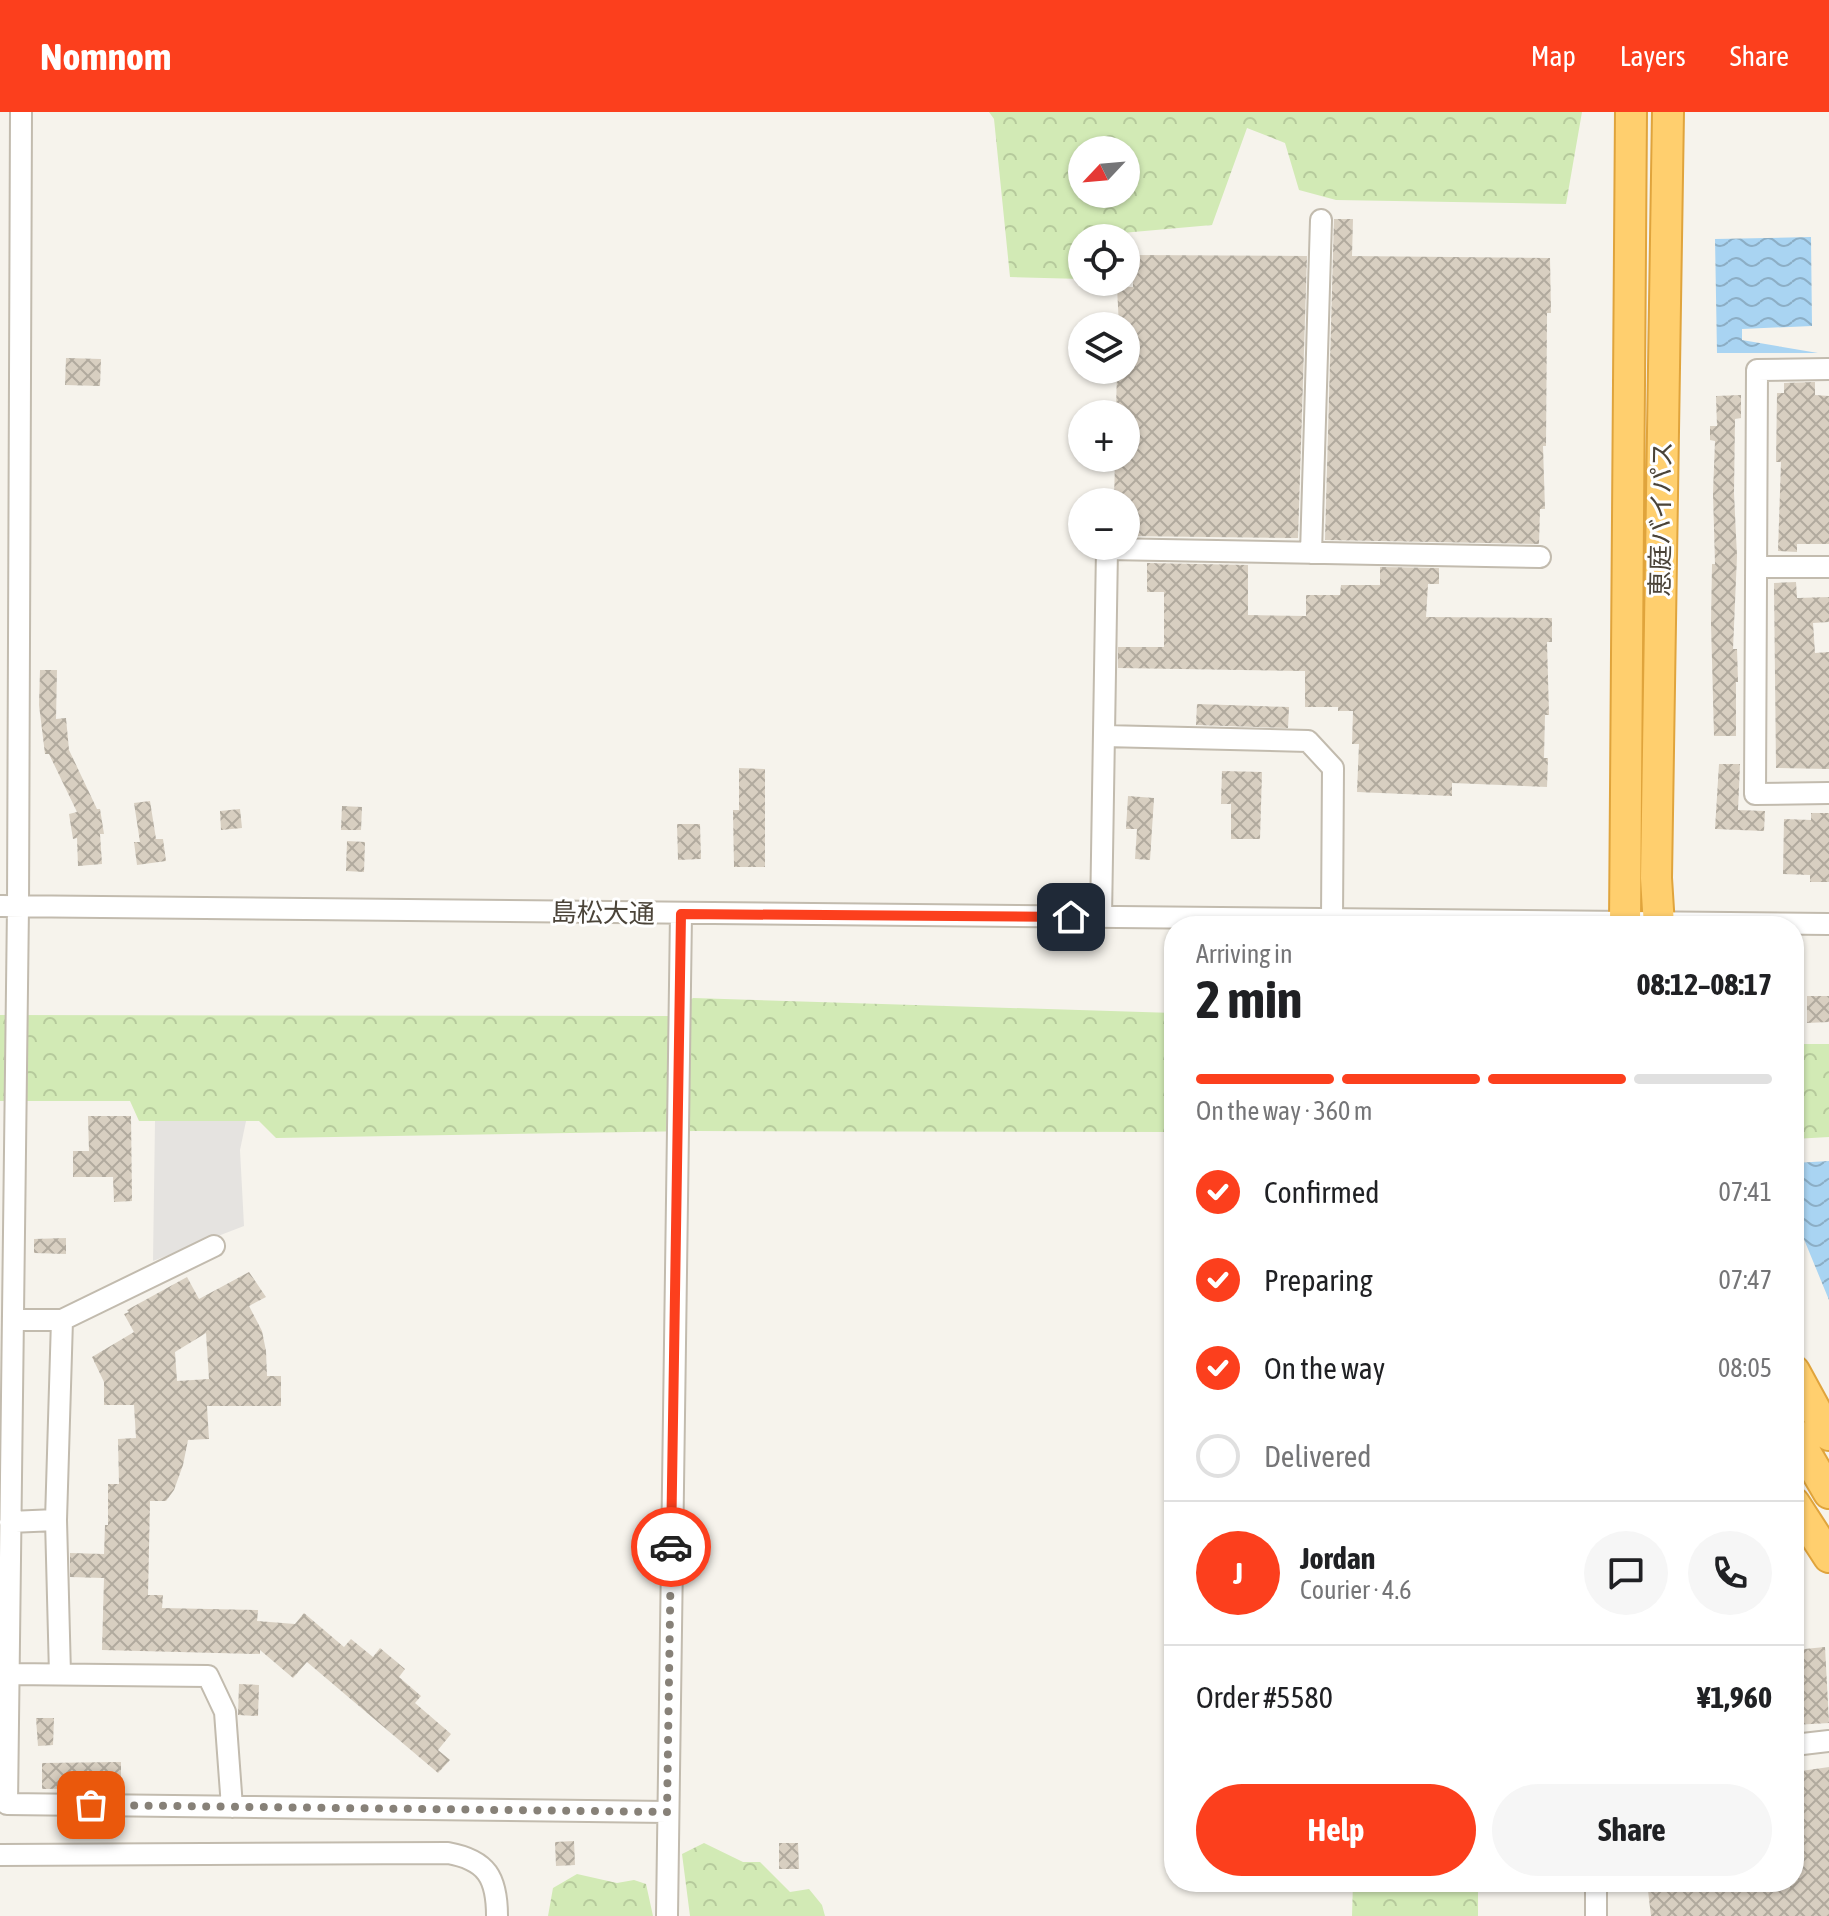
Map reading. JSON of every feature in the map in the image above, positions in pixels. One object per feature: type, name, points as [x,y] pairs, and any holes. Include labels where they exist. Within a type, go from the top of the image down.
[{"type":"highway","name":"恵庭バイパス","points":[[1625,916],[1631,112]]},
{"type":"highway","name":"恵庭バイパス","points":[[1658,916],[1668,112]]},
{"type":"highway","points":[[1804,1389],[1829,1435]]},
{"type":"highway","points":[[1804,1450],[1829,1493]]},
{"type":"highway","points":[[1804,1525],[1829,1557]]},
{"type":"street","points":[[21,112],[9,906],[13,1320],[7,1804],[667,1812]]},
{"type":"street","points":[[1311,553],[1321,220]]},
{"type":"street","points":[[1829,369],[1757,370],[1755,794],[1829,793]]},
{"type":"street","points":[[1101,917],[1107,549],[1540,557]]},
{"type":"street","points":[[1757,567],[1829,567]]},
{"type":"street","points":[[1104,736],[1308,741],[1333,768],[1332,916]]},
{"type":"street","name":"島松大通","points":[[9,906],[1164,918]]},
{"type":"street","points":[[667,1916],[681,914]]},
{"type":"street","name":"島松大通","points":[[1804,924],[1829,924]]},
{"type":"street","points":[[13,1320],[62,1320],[214,1246]]},
{"type":"street","points":[[60,1674],[56,1520],[62,1320]]},
{"type":"street","points":[[10,1522],[56,1520]]},
{"type":"street","points":[[9,1674],[208,1676],[225,1712],[232,1807]]},
{"type":"street","points":[[1804,1744],[1829,1741]]},
{"type":"street","points":[[0,1855],[448,1853],[467,1857],[482,1866],[497,1894],[497,1916]]},
{"type":"street","points":[[1596,1892],[1596,1916]]},
{"type":"green space","points":[[989,112],[1582,112],[1566,204],[1336,200],[1299,190],[1285,143],[1247,128],[1212,225],[1140,231],[1140,224],[1068,224],[1068,279],[1010,277],[994,119]]},
{"type":"green space","points":[[693,998],[1164,1013],[1164,1132],[695,1131],[276,1138],[259,1121],[139,1121],[130,1101],[0,1101],[0,1015],[668,1016]]},
{"type":"green space","points":[[1804,1044],[1829,1044],[1829,1137],[1804,1138]]},
{"type":"green space","points":[[704,1843],[743,1862],[760,1862],[790,1892],[809,1889],[822,1905],[825,1916],[690,1916],[682,1854]]},
{"type":"green space","points":[[577,1874],[617,1883],[634,1880],[646,1884],[653,1916],[548,1916],[553,1888]]},
{"type":"green space","points":[[1353,1892],[1478,1892],[1478,1916],[1352,1916]]},
{"type":"shaded area","points":[[155,1121],[246,1121],[240,1150],[244,1226],[153,1261]]},
{"type":"water","points":[[1811,237],[1812,326],[1742,329],[1742,340],[1818,353],[1717,353],[1715,239]]},
{"type":"water","points":[[1829,1161],[1829,1300],[1804,1239],[1804,1162]]},
{"type":"building","points":[[1334,219],[1353,219],[1352,256],[1550,258],[1551,313],[1547,313],[1546,446],[1543,446],[1545,509],[1540,509],[1539,544],[1325,540]]},
{"type":"building","points":[[1140,255],[1307,256],[1298,538],[1140,536],[1140,488],[1114,488],[1115,472],[1140,472],[1140,400],[1116,400],[1117,384],[1140,384],[1140,312],[1118,312],[1117,296],[1140,296]]},
{"type":"building","points":[[66,358],[101,359],[100,386],[65,385]]},
{"type":"building","points":[[1815,382],[1815,395],[1829,396],[1829,544],[1797,544],[1797,552],[1778,551],[1781,462],[1776,462],[1777,393],[1784,393],[1784,383]]},
{"type":"building","points":[[1741,395],[1741,418],[1735,419],[1737,556],[1733,649],[1737,649],[1736,736],[1714,736],[1711,623],[1712,564],[1715,564],[1715,441],[1710,440],[1710,426],[1717,426],[1716,396]]},
{"type":"building","points":[[1147,563],[1248,565],[1248,615],[1306,616],[1306,595],[1340,595],[1341,585],[1380,585],[1380,567],[1439,568],[1439,584],[1428,584],[1426,617],[1552,618],[1552,642],[1547,642],[1549,715],[1545,715],[1544,758],[1548,758],[1547,787],[1452,783],[1452,796],[1357,792],[1359,744],[1352,744],[1353,711],[1338,711],[1338,707],[1305,707],[1305,671],[1118,668],[1118,647],[1164,647],[1164,592],[1147,592]]},
{"type":"building","points":[[1796,582],[1797,598],[1829,597],[1829,622],[1813,623],[1815,653],[1829,652],[1829,769],[1776,768],[1774,583]]},
{"type":"building","points":[[40,670],[57,670],[56,719],[66,718],[69,750],[97,809],[100,809],[104,834],[100,834],[102,864],[78,866],[77,838],[73,839],[69,814],[77,812],[49,754],[45,754],[39,705]]},
{"type":"building","points":[[1197,704],[1289,707],[1288,728],[1196,725]]},
{"type":"building","points":[[1719,764],[1740,764],[1738,810],[1765,811],[1764,831],[1715,829]]},
{"type":"building","points":[[739,768],[765,769],[765,867],[734,867],[733,810],[739,810]]},
{"type":"building","points":[[1222,771],[1262,772],[1260,839],[1231,839],[1231,804],[1221,804]]},
{"type":"building","points":[[1128,796],[1154,798],[1150,860],[1135,859],[1137,829],[1126,829]]},
{"type":"building","points":[[150,801],[156,839],[163,839],[166,861],[137,865],[134,842],[140,842],[134,803]]},
{"type":"building","points":[[342,806],[362,807],[361,830],[341,830]]},
{"type":"building","points":[[240,809],[242,828],[221,830],[220,811]]},
{"type":"building","points":[[1811,813],[1829,813],[1829,882],[1810,882],[1810,875],[1783,874],[1784,819],[1811,820]]},
{"type":"building","points":[[677,824],[700,824],[701,859],[678,860]]},
{"type":"building","points":[[347,841],[365,842],[364,872],[346,871]]},
{"type":"building","points":[[1807,996],[1829,996],[1829,1022],[1807,1023]]},
{"type":"building","points":[[88,1116],[131,1116],[132,1201],[114,1202],[113,1177],[73,1177],[73,1151],[89,1151]]},
{"type":"building","points":[[66,1238],[66,1254],[34,1253],[34,1239]]},
{"type":"building","points":[[249,1272],[266,1297],[249,1306],[262,1331],[267,1376],[281,1376],[281,1406],[207,1406],[209,1439],[188,1440],[174,1490],[166,1501],[150,1501],[148,1595],[163,1595],[162,1608],[258,1610],[257,1621],[295,1624],[304,1613],[344,1647],[351,1639],[373,1657],[380,1648],[405,1669],[399,1677],[421,1696],[415,1703],[451,1734],[438,1750],[450,1760],[438,1773],[307,1662],[293,1678],[260,1650],[260,1654],[102,1650],[104,1578],[70,1577],[70,1553],[104,1554],[108,1484],[119,1484],[118,1439],[136,1438],[134,1405],[104,1405],[104,1382],[92,1357],[134,1332],[124,1314],[129,1312],[127,1310],[187,1277],[199,1299]],"holes":[[[206,1333],[209,1379],[177,1381],[175,1352]]]},
{"type":"building","points":[[1825,1647],[1829,1723],[1804,1724],[1804,1649]]},
{"type":"building","points":[[239,1684],[259,1685],[258,1716],[238,1715]]},
{"type":"building","points":[[36,1718],[54,1718],[53,1745],[38,1746]]},
{"type":"building","points":[[121,1762],[121,1788],[42,1789],[42,1763]]},
{"type":"building","points":[[1829,1767],[1829,1916],[1651,1916],[1648,1892],[1804,1892],[1804,1771]]},
{"type":"building","points":[[574,1841],[575,1865],[556,1866],[555,1842]]},
{"type":"building","points":[[779,1843],[798,1843],[799,1869],[779,1869]]},
{"type":"way so far","points":[[91,1805],[667,1812],[671,1547]]},
{"type":"route","points":[[671,1547],[681,914],[1071,917]]}]
